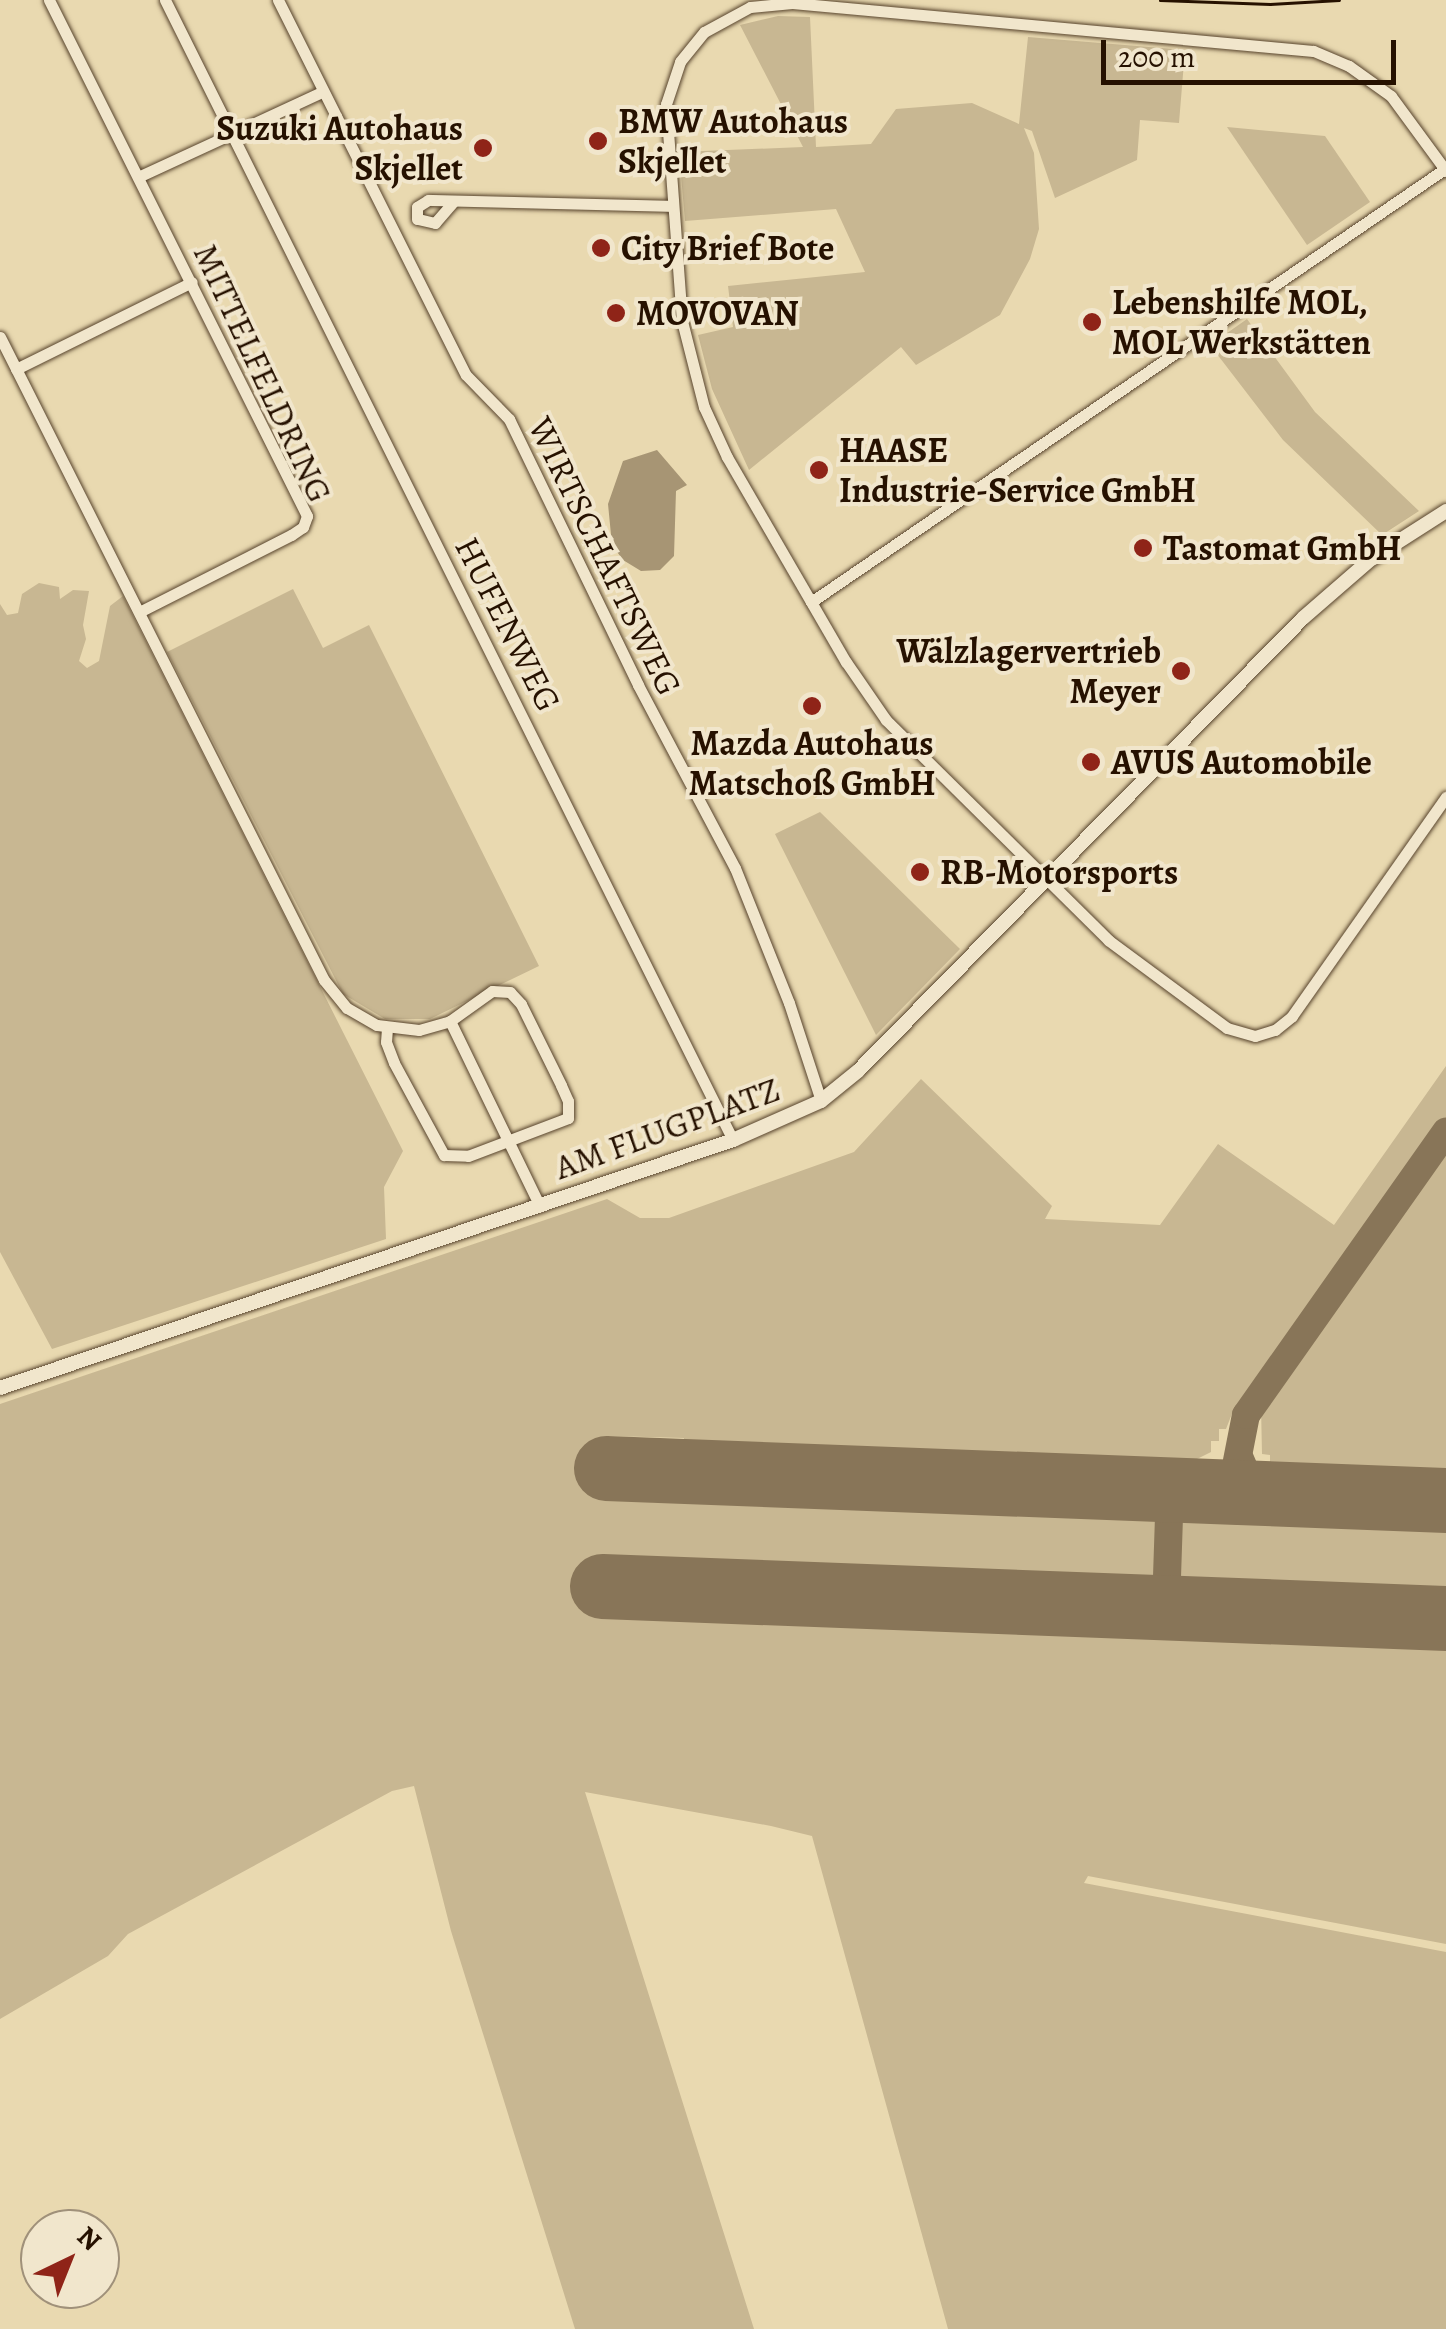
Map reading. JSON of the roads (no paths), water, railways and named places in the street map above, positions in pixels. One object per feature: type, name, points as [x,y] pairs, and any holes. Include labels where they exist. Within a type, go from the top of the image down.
[{"type":"street","name":"MITTELFELDRING","points":[[48,0],[192,282],[306,522],[291,536],[139,612]]},
{"type":"street","name":"HUFENWEG","points":[[164,0],[733,1140]]},
{"type":"street","name":"WIRTSCHAFTSWEG","points":[[278,0],[466,375],[508,419],[638,685],[735,868],[790,1003],[821,1100]]},
{"type":"street","points":[[811,602],[1445,169],[1391,96],[1349,66],[1313,51],[778,3],[750,8],[716,23],[680,62],[666,104],[682,321],[704,408],[732,467],[811,602],[886,720],[1046,880],[1143,969],[1227,1028],[1261,1035],[1292,1016],[1446,797]]},
{"type":"street","points":[[138,177],[322,92]]},
{"type":"street","points":[[454,200],[671,206]]},
{"type":"street","points":[[16,369],[192,282]]},
{"type":"street","points":[[0,337],[324,980],[348,1008],[387,1028],[419,1030],[450,1021],[492,992],[510,992],[521,1004],[561,1085],[568,1101],[568,1118],[468,1156],[444,1155],[394,1063],[386,1042],[387,1028]]},
{"type":"street","name":"AM FLUGPLATZ","points":[[0,1388],[733,1140],[821,1100],[858,1071],[1327,595],[1388,547],[1446,511]]},
{"type":"street","points":[[450,1021],[540,1206]]},
{"type":"tram line","points":[[1160,0],[1270,4],[1339,0]]},
{"type":"place","name":"BMW Autohaus Skjellet","points":[[598,141]]},
{"type":"place","name":"Suzuki Autohaus Skjellet","points":[[483,148]]},
{"type":"place","name":"City Brief Bote","points":[[601,248]]},
{"type":"place","name":"MOVOVAN","points":[[616,313]]},
{"type":"place","name":"Lebenshilfe MOL, MOL Werkstätten","points":[[1092,322]]},
{"type":"place","name":"HAASE Industrie-Service GmbH","points":[[819,470]]},
{"type":"place","name":"Tastomat GmbH","points":[[1143,548]]},
{"type":"place","name":"Wälzlagervertrieb Meyer","points":[[1181,671]]},
{"type":"place","name":"Mazda Autohaus Matschoß GmbH","points":[[812,706]]},
{"type":"place","name":"AVUS Automobile","points":[[1091,762]]},
{"type":"place","name":"RB-Motorsports","points":[[920,872]]}]
